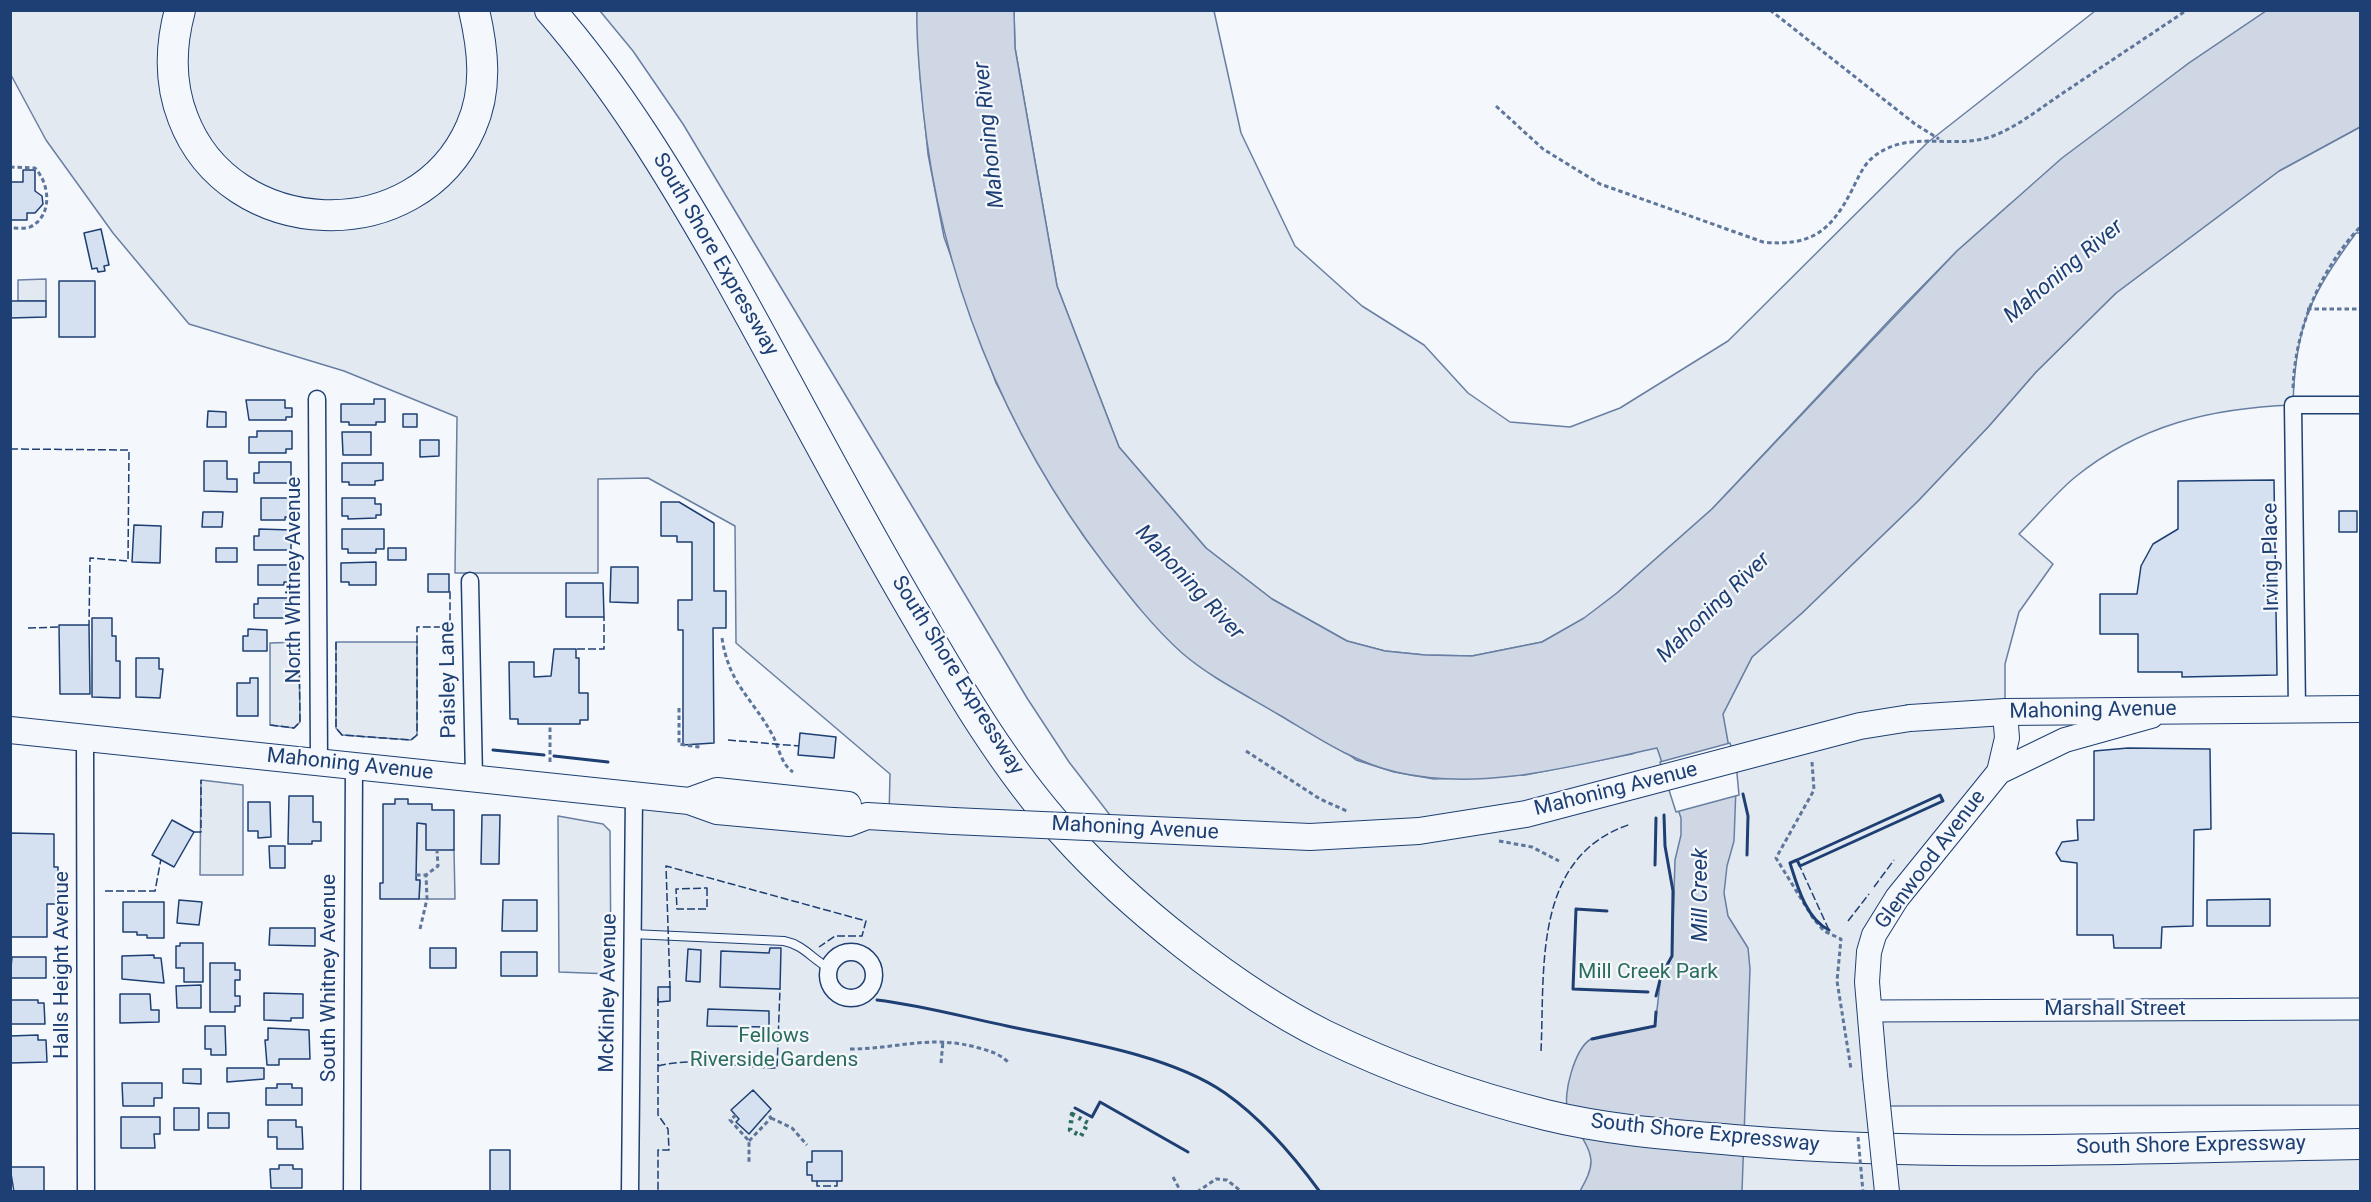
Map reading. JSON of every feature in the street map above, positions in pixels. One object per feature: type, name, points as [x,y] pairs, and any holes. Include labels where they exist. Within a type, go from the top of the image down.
[{"type":"highway","points":[[180,10],[172,53],[172,78],[178,106],[200,152],[220,175],[256,199],[282,210],[322,216],[345,215],[390,204],[413,192],[439,172],[458,150],[471,127],[482,82],[482,47],[474,10]]},
{"type":"highway","name":"South Shore Expressway","points":[[550,10],[612,88],[687,203],[788,381],[851,501],[915,614],[969,704],[1024,783],[1061,830],[1132,899],[1243,986],[1320,1033],[1410,1072],[1548,1115],[1639,1132],[1814,1147],[1920,1150],[2361,1144]]},
{"type":"main road","name":"Mahoning Avenue","points":[[10,730],[689,801],[717,812],[849,822],[867,816],[1310,837],[1419,831],[1526,814],[1860,726],[1910,718],[2005,712],[2361,709]]},
{"type":"main road","points":[[1999,772],[2065,740],[2177,710]]},
{"type":"main road","name":"Glenwood Avenue","points":[[1887,1191],[1864,1076],[1869,1011],[1867,982],[1869,952],[1884,916],[1926,860],[1999,772],[2007,738],[2005,712]]},
{"type":"street","name":"North Whitney Avenue","points":[[317,399],[319,762]]},
{"type":"street","points":[[2293,405],[2361,405]]},
{"type":"street","name":"Irving Place","points":[[2293,405],[2297,709]]},
{"type":"street","name":"Paisley Lane","points":[[470,580],[474,779]]},
{"type":"street","name":"Halls Height Avenue","points":[[85,738],[86,1191]]},
{"type":"street","name":"South Whitney Avenue","points":[[352,1191],[354,765]]},
{"type":"street","name":"McKinley Avenue","points":[[630,1191],[634,795]]},
{"type":"street","name":"Marshall Street","points":[[1869,1011],[2361,1010]]},
{"type":"lane","points":[[632,934],[784,941],[801,945],[819,963],[829,968]]},
{"type":"path","points":[[1770,10],[1915,124],[1941,140]]},
{"type":"path","points":[[1496,106],[1543,149],[1600,184],[1763,242],[1786,244],[1807,240],[1824,230],[1839,214],[1870,160],[1893,144],[1941,140],[1966,142],[1993,136],[2031,114],[2187,10]]},
{"type":"path","points":[[10,167],[35,168],[40,173],[47,197],[41,217],[31,226],[10,228]]},
{"type":"path","points":[[2293,405],[2294,361],[2307,309],[2330,268],[2361,227]]},
{"type":"path","points":[[2307,309],[2361,309]]},
{"type":"path","points":[[722,638],[728,667],[736,683],[773,735],[782,758],[793,772]]},
{"type":"path","points":[[679,708],[679,744],[699,747],[699,742]]},
{"type":"path","points":[[549,762],[550,724]]},
{"type":"path","points":[[1812,760],[1814,790],[1776,858],[1813,918],[1824,931],[1841,939],[1837,981],[1864,1076]]},
{"type":"path","points":[[416,876],[426,876],[438,866],[437,850]]},
{"type":"path","points":[[420,929],[427,899],[426,876]]},
{"type":"path","points":[[850,1048],[878,1048],[912,1041],[943,1041],[985,1050],[1002,1056],[1008,1062]]},
{"type":"path","points":[[941,1063],[943,1041]]},
{"type":"path","points":[[767,1113],[771,1118],[792,1128],[807,1145]]},
{"type":"path","points":[[736,1115],[730,1120],[748,1141],[749,1162]]},
{"type":"path","points":[[748,1141],[771,1118]]},
{"type":"path","points":[[1173,1178],[1181,1191]]},
{"type":"path","points":[[1197,1191],[1216,1179],[1227,1180],[1242,1191]]},
{"type":"green space","points":[[10,11],[550,11],[1057,826],[1120,828],[1069,762],[1027,698],[683,124],[633,51],[600,11],[917,11],[920,75],[928,154],[944,237],[996,383],[1039,465],[1083,535],[1117,580],[1356,760],[1394,772],[1434,779],[1525,775],[1632,754],[1723,714],[1752,657],[1802,613],[1918,501],[2036,372],[2116,293],[2279,171],[2360,127],[2360,233],[2356,233],[2327,275],[2308,313],[2297,354],[2293,405],[2233,410],[2205,415],[2150,432],[2099,460],[2074,478],[2019,534],[2053,564],[2019,612],[2005,664],[2005,712],[1999,772],[1884,917],[1869,1011],[2360,1009],[2360,1105],[1888,1106],[1882,1148],[2360,1144],[2360,1191],[630,1191],[634,795],[889,818],[890,774],[736,643],[735,526],[648,478],[598,479],[598,573],[455,573],[457,417],[344,371],[189,324],[113,233],[46,140],[11,75]]},
{"type":"green space","points":[[1014,11],[1214,11],[1241,133],[1295,246],[1362,306],[1424,345],[1468,393],[1510,422],[1570,427],[1620,408],[1728,341],[1927,143],[2095,11],[2266,11],[2189,63],[2010,204],[1957,251],[1712,509],[1617,593],[1584,619],[1542,642],[1472,656],[1385,651],[1347,641],[1272,599],[1206,548],[1119,447],[1057,286],[1015,48]]},
{"type":"green space","points":[[46,279],[46,301],[18,301],[18,280]]},
{"type":"green space","points":[[299,642],[300,722],[294,728],[270,725],[270,643]]},
{"type":"green space","points":[[336,642],[417,642],[417,735],[411,740],[342,735],[336,728]]},
{"type":"green space","points":[[201,780],[243,785],[243,875],[200,875]]},
{"type":"green space","points":[[558,816],[603,824],[610,831],[611,974],[559,972]]},
{"type":"green space","points":[[417,823],[426,824],[454,850],[455,899],[419,899],[420,881],[416,880]]},
{"type":"water","points":[[917,11],[1014,11],[1015,48],[1057,286],[1119,447],[1206,548],[1272,599],[1347,641],[1385,651],[1425,655],[1472,656],[1542,642],[1584,618],[1617,593],[1712,509],[1957,251],[2062,158],[2189,63],[2266,11],[2360,11],[2360,127],[2279,171],[2116,293],[2036,372],[1918,501],[1802,613],[1752,657],[1723,714],[1736,787],[1734,841],[1727,866],[1724,893],[1728,916],[1748,948],[1750,969],[1742,1191],[1580,1191],[1589,1173],[1591,1161],[1588,1148],[1568,1111],[1567,1094],[1571,1072],[1580,1052],[1591,1039],[1655,1026],[1661,976],[1672,956],[1675,860],[1681,835],[1681,818],[1657,748],[1560,769],[1494,778],[1428,777],[1396,772],[1350,756],[1322,741],[1217,679],[1171,643],[1123,588],[1069,514],[1036,461],[982,349],[961,291],[944,231],[932,171],[923,109]]},
{"type":"pier","points":[[1730,743],[1736,763],[1739,795],[1676,812],[1660,762]]},
{"type":"building","points":[[23,170],[35,170],[35,191],[42,196],[43,204],[35,213],[27,213],[27,220],[10,220],[10,182],[23,182]]},
{"type":"building","points":[[101,229],[109,265],[104,266],[105,271],[98,272],[97,268],[92,269],[84,233]]},
{"type":"building","points":[[59,281],[95,281],[95,337],[59,337]]},
{"type":"building","points":[[10,301],[46,301],[46,317],[10,318]]},
{"type":"building","points":[[374,399],[385,399],[385,422],[376,422],[376,425],[349,425],[349,422],[341,422],[341,404],[374,404]]},
{"type":"building","points":[[246,400],[285,400],[285,408],[292,408],[292,417],[286,417],[286,420],[249,420]]},
{"type":"building","points":[[208,411],[226,412],[226,427],[207,427]]},
{"type":"building","points":[[403,414],[417,414],[417,427],[403,427]]},
{"type":"building","points":[[257,431],[292,431],[292,449],[286,449],[286,453],[249,453],[249,437],[257,437]]},
{"type":"building","points":[[342,432],[371,432],[371,455],[343,455]]},
{"type":"building","points":[[420,440],[439,440],[439,456],[420,457]]},
{"type":"building","points":[[204,461],[227,461],[227,479],[237,479],[237,492],[204,491]]},
{"type":"building","points":[[259,462],[291,462],[291,483],[254,483],[254,473],[259,473]]},
{"type":"building","points":[[342,463],[383,463],[383,480],[375,481],[375,485],[349,485],[349,482],[342,482]]},
{"type":"building","points":[[2274,480],[2277,675],[2182,677],[2182,672],[2138,672],[2138,634],[2100,634],[2100,594],[2137,594],[2141,566],[2153,544],[2178,529],[2178,481]]},
{"type":"building","points":[[261,498],[293,498],[292,517],[285,517],[285,520],[261,520]]},
{"type":"building","points":[[342,498],[375,498],[375,504],[381,504],[381,515],[376,515],[376,518],[348,519],[348,516],[342,516]]},
{"type":"building","points":[[661,502],[679,502],[714,523],[714,591],[726,591],[726,628],[713,628],[714,743],[683,745],[683,630],[678,630],[678,600],[692,600],[692,542],[677,542],[677,536],[661,536]]},
{"type":"building","points":[[2339,511],[2357,511],[2357,532],[2339,532]]},
{"type":"building","points":[[203,512],[223,512],[222,527],[202,527]]},
{"type":"building","points":[[134,525],[161,526],[160,563],[132,562]]},
{"type":"building","points":[[259,529],[291,530],[291,550],[254,550],[254,536],[259,536]]},
{"type":"building","points":[[342,529],[384,529],[384,549],[376,549],[376,553],[348,553],[348,549],[342,549]]},
{"type":"building","points":[[216,548],[237,548],[237,562],[216,562]]},
{"type":"building","points":[[388,548],[406,548],[406,560],[388,560]]},
{"type":"building","points":[[376,562],[376,585],[349,585],[349,582],[341,582],[341,563]]},
{"type":"building","points":[[258,565],[292,565],[292,582],[284,582],[284,585],[258,585]]},
{"type":"building","points":[[611,567],[638,567],[638,603],[610,602]]},
{"type":"building","points":[[428,574],[449,574],[449,592],[428,592]]},
{"type":"building","points":[[566,583],[603,583],[604,617],[566,617]]},
{"type":"building","points":[[258,598],[291,598],[291,618],[254,618],[254,604],[258,604]]},
{"type":"building","points":[[92,618],[112,618],[112,636],[116,636],[116,661],[120,661],[120,698],[92,697]]},
{"type":"building","points":[[59,625],[89,625],[90,694],[60,694]]},
{"type":"building","points":[[248,629],[267,630],[267,651],[243,651],[243,636],[248,636]]},
{"type":"building","points":[[554,649],[576,649],[576,658],[579,658],[579,693],[588,693],[588,720],[580,720],[580,724],[518,724],[518,719],[510,719],[509,662],[534,662],[534,677],[551,676]]},
{"type":"building","points":[[136,658],[159,658],[159,669],[163,669],[160,698],[136,697]]},
{"type":"building","points":[[250,678],[258,678],[258,716],[237,716],[237,683],[250,683]]},
{"type":"building","points":[[800,733],[836,737],[834,758],[798,755]]},
{"type":"building","points":[[2128,748],[2210,749],[2211,829],[2194,830],[2193,926],[2162,927],[2161,948],[2114,948],[2113,935],[2077,935],[2077,863],[2061,861],[2056,853],[2062,842],[2078,840],[2077,820],[2094,820],[2094,751]]},
{"type":"building","points":[[289,796],[313,796],[313,822],[321,822],[321,841],[312,841],[312,844],[288,844]]},
{"type":"building","points":[[395,799],[408,799],[408,804],[432,804],[432,810],[454,810],[454,850],[426,850],[426,824],[417,823],[416,880],[420,880],[419,899],[380,899],[380,883],[383,883],[383,804],[395,804]]},
{"type":"building","points":[[248,802],[270,802],[271,837],[258,838],[258,831],[248,831]]},
{"type":"building","points":[[482,815],[500,815],[499,864],[481,864]]},
{"type":"building","points":[[172,820],[194,832],[174,867],[152,855]]},
{"type":"building","points":[[10,833],[54,834],[54,867],[58,867],[58,904],[47,904],[47,937],[10,937]]},
{"type":"building","points":[[269,846],[285,846],[285,868],[270,868]]},
{"type":"building","points":[[2270,899],[2270,926],[2207,926],[2207,900]]},
{"type":"building","points":[[179,900],[202,902],[199,925],[177,923]]},
{"type":"building","points":[[503,900],[537,900],[537,931],[502,931]]},
{"type":"building","points":[[123,902],[164,902],[164,938],[147,938],[147,935],[137,935],[137,932],[123,932]]},
{"type":"building","points":[[270,928],[315,928],[315,946],[269,945]]},
{"type":"building","points":[[180,943],[203,943],[203,982],[184,982],[184,968],[176,968],[176,946],[180,946]]},
{"type":"building","points":[[430,948],[456,948],[456,968],[430,968]]},
{"type":"building","points":[[770,948],[781,948],[780,989],[720,987],[721,951],[769,953]]},
{"type":"building","points":[[688,949],[701,950],[700,982],[686,981]]},
{"type":"building","points":[[501,952],[537,952],[537,976],[501,976]]},
{"type":"building","points":[[154,955],[154,958],[161,958],[164,983],[122,979],[122,956]]},
{"type":"building","points":[[12,957],[46,957],[46,978],[10,978]]},
{"type":"building","points":[[210,963],[235,963],[235,970],[240,970],[240,980],[235,980],[235,996],[240,996],[240,1006],[235,1006],[235,1012],[210,1012]]},
{"type":"building","points":[[201,985],[201,1008],[177,1008],[176,986]]},
{"type":"building","points":[[658,987],[670,987],[670,1001],[658,1002]]},
{"type":"building","points":[[264,993],[303,994],[303,1018],[291,1018],[291,1021],[264,1020]]},
{"type":"building","points":[[120,994],[150,994],[151,1010],[159,1010],[159,1022],[120,1023]]},
{"type":"building","points":[[10,1000],[38,1000],[38,1003],[44,1003],[45,1024],[11,1024]]},
{"type":"building","points":[[708,1009],[769,1011],[769,1027],[707,1026]]},
{"type":"building","points":[[205,1026],[225,1026],[226,1055],[211,1055],[211,1049],[205,1049]]},
{"type":"building","points":[[268,1028],[309,1030],[310,1059],[279,1059],[279,1065],[267,1065],[265,1040],[268,1040]]},
{"type":"building","points":[[38,1035],[38,1040],[46,1040],[47,1062],[10,1063],[10,1036]]},
{"type":"building","points":[[227,1068],[264,1068],[264,1079],[227,1082]]},
{"type":"building","points":[[183,1069],[201,1069],[201,1084],[183,1083]]},
{"type":"building","points":[[122,1083],[162,1083],[162,1098],[154,1098],[154,1106],[123,1106]]},
{"type":"building","points":[[277,1084],[292,1084],[292,1088],[302,1088],[302,1105],[266,1105],[266,1088],[277,1088]]},
{"type":"building","points":[[753,1090],[771,1109],[749,1134],[736,1122],[739,1119],[731,1110]]},
{"type":"building","points":[[174,1108],[199,1108],[199,1130],[174,1130]]},
{"type":"building","points":[[208,1113],[229,1113],[229,1128],[208,1128]]},
{"type":"building","points":[[121,1117],[160,1117],[160,1134],[154,1134],[155,1148],[121,1148]]},
{"type":"building","points":[[268,1120],[296,1120],[296,1127],[302,1127],[303,1149],[277,1149],[277,1137],[268,1137]]},
{"type":"building","points":[[490,1150],[510,1150],[510,1191],[490,1191]]},
{"type":"building","points":[[812,1151],[842,1151],[842,1181],[812,1181],[812,1175],[807,1175],[807,1162],[812,1162]]},
{"type":"building","points":[[279,1165],[293,1165],[293,1169],[302,1169],[302,1188],[271,1188],[270,1169],[279,1169]]},
{"type":"building","points":[[10,1167],[44,1167],[44,1192],[14,1192]]},
{"type":"hedge","points":[[1072,1114],[1088,1123],[1081,1136],[1070,1130],[1072,1114]]},
{"type":"fence","points":[[10,449],[129,450],[128,561],[90,558],[89,625]]},
{"type":"fence","points":[[336,642],[336,728],[342,735],[411,740],[417,735],[417,627],[450,627],[450,590]]},
{"type":"fence","points":[[577,649],[604,649],[604,617]]},
{"type":"fence","points":[[28,628],[60,627]]},
{"type":"fence","points":[[270,725],[294,728],[300,722],[299,642]]},
{"type":"fence","points":[[728,740],[799,746]]},
{"type":"fence","points":[[194,832],[201,832],[201,780]]},
{"type":"fence","points":[[1829,930],[1797,860],[1940,795]]},
{"type":"fence","points":[[1541,1051],[1545,951],[1550,918],[1560,888],[1576,861],[1599,840],[1631,824]]},
{"type":"fence","points":[[105,891],[155,891],[161,859]]},
{"type":"fence","points":[[1874,887],[1894,860]]},
{"type":"fence","points":[[668,987],[670,987],[666,866],[866,921],[862,936],[835,936],[819,947]]},
{"type":"fence","points":[[707,888],[707,909],[677,909],[676,889],[707,888]]},
{"type":"fence","points":[[1848,921],[1869,894]]},
{"type":"fence","points":[[658,1066],[703,1062],[777,1068],[780,989]]},
{"type":"fence","points":[[658,998],[658,1115],[668,1129],[669,1150],[658,1150],[658,1192]]},
{"type":"fence","points":[[817,1181],[817,1186],[837,1186],[837,1181]]},
{"type":"wall","points":[[493,750],[544,755]]},
{"type":"wall","points":[[554,756],[608,762]]},
{"type":"wall","points":[[1743,794],[1748,816],[1747,855]]},
{"type":"wall","points":[[1940,795],[1943,801],[1800,866],[1797,860],[1940,795]]},
{"type":"wall","points":[[1656,996],[1661,976],[1672,956],[1673,891],[1665,846],[1664,815]]},
{"type":"wall","points":[[1655,865],[1656,818]]},
{"type":"wall","points":[[1797,860],[1790,863],[1808,910],[1821,925],[1829,930]]},
{"type":"wall","points":[[1607,911],[1576,909],[1573,989],[1648,992]]},
{"type":"wall","points":[[877,1000],[926,1008],[1090,1043],[1149,1058],[1177,1068],[1225,1093],[1252,1114],[1288,1151],[1320,1192]]},
{"type":"wall","points":[[1592,1039],[1655,1026],[1656,1012]]},
{"type":"wall","points":[[1075,1108],[1092,1117],[1100,1102],[1188,1152]]},
{"type":"water label","name":"Mahoning River","points":[[990,135]]},
{"type":"water label","name":"Mahoning River","points":[[2064,272]]},
{"type":"water label","name":"Mahoning River","points":[[1189,583]]},
{"type":"water label","name":"Mahoning River","points":[[1714,608]]},
{"type":"water label","name":"Mill Creek","points":[[1701,895]]},
{"type":"park label","name":"Mill Creek Park","points":[[1648,973]]},
{"type":"park label","name":"Fellows Riverside Gardens","points":[[774,1049]]}]
